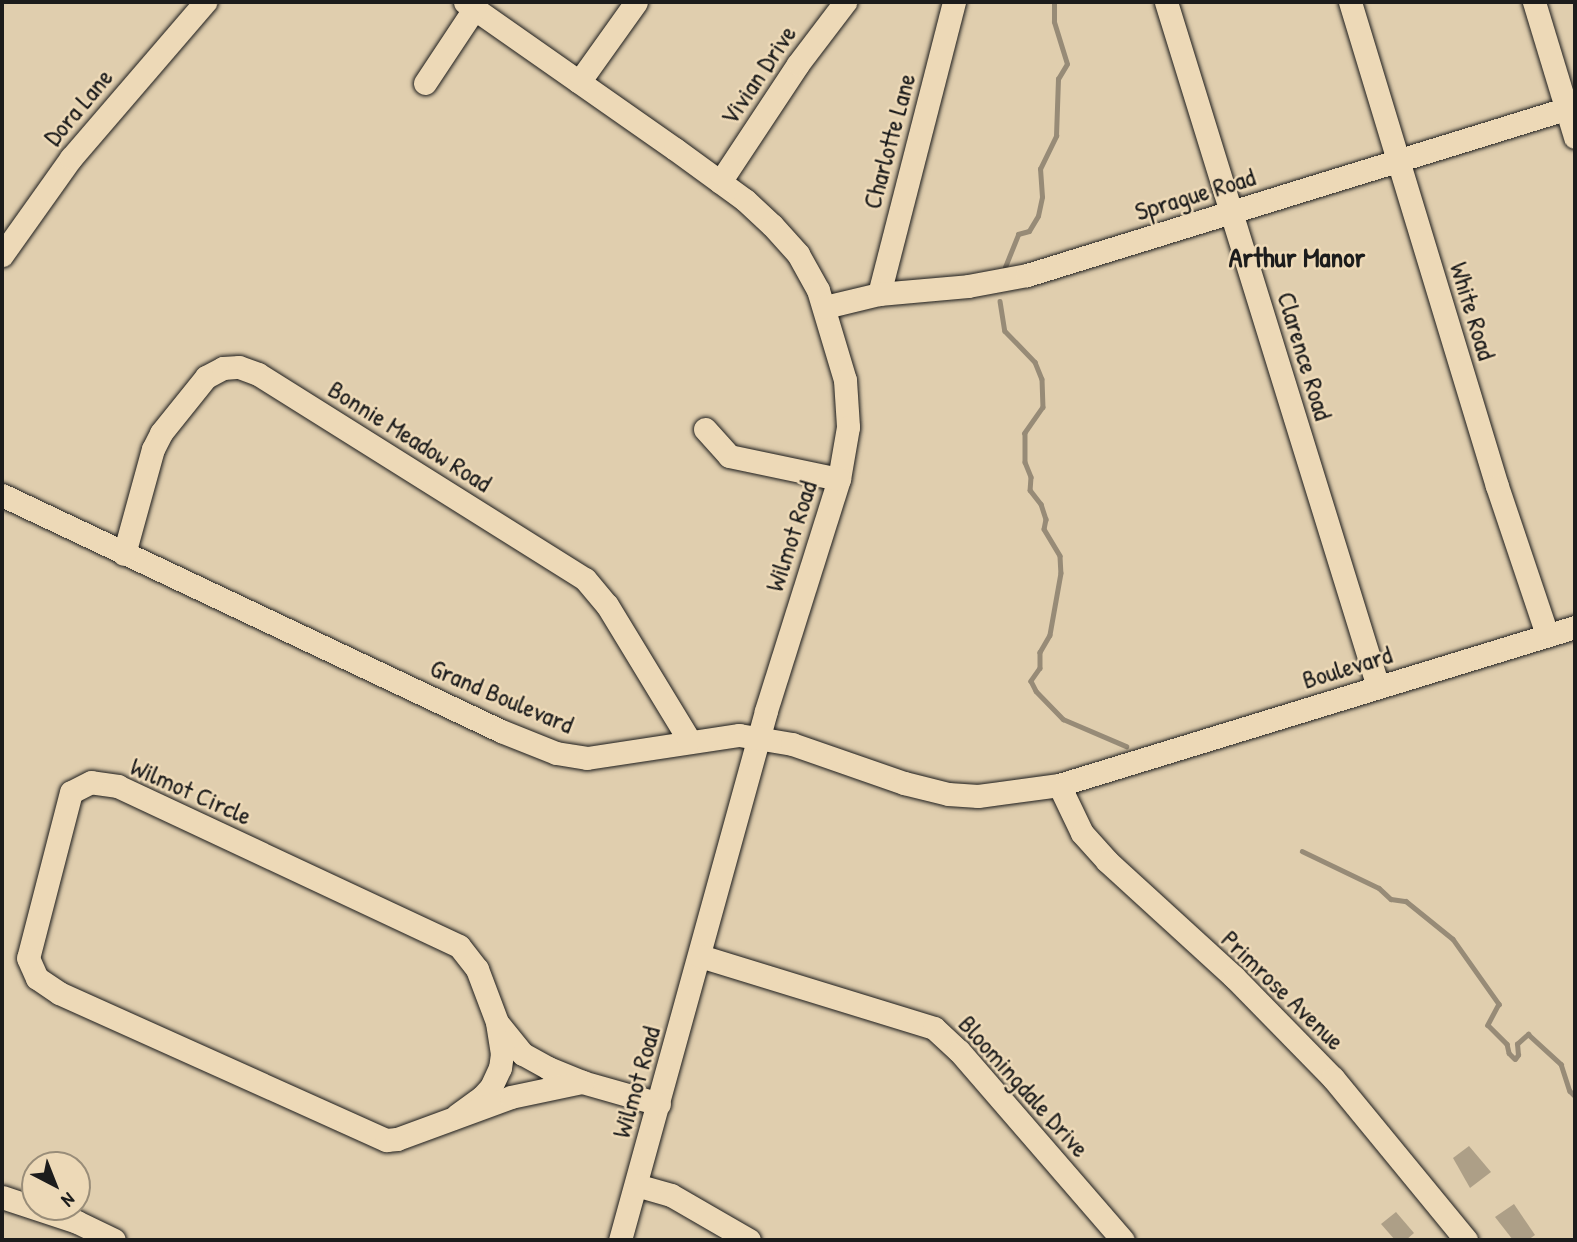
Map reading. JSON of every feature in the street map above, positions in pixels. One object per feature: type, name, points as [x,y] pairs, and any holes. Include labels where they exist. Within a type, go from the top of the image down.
[{"type":"street","name":"Dora Lane","points":[[2,255],[71,158],[205,2]]},
{"type":"street","points":[[579,82],[636,2]]},
{"type":"street","name":"Vivian Drive","points":[[720,182],[798,64],[845,2]]},
{"type":"street","name":"Charlotte Lane","points":[[879,294],[954,2]]},
{"type":"street","name":"Clarence Road","points":[[1166,2],[1378,687]]},
{"type":"street","name":"White Road","points":[[1350,2],[1497,486],[1547,635]]},
{"type":"street","points":[[1534,2],[1571,107],[1575,137]]},
{"type":"street","points":[[425,83],[470,5]]},
{"type":"street","name":"Wilmot Road","points":[[470,5],[720,182],[788,241],[809,271],[825,307],[840,359],[847,401],[848,426],[839,479],[759,739],[620,1240]]},
{"type":"street","name":"Sprague Road","points":[[825,307],[879,294],[968,286],[1027,275],[1571,107]]},
{"type":"street","name":"Bonnie Meadow Road","points":[[124,554],[153,449],[161,433],[206,377],[223,368],[239,367],[258,374],[585,579],[607,605],[689,740]]},
{"type":"street","points":[[705,429],[730,456],[839,479]]},
{"type":"street","name":"Grand Boulevard","points":[[2,495],[501,731],[556,753],[587,758],[689,740],[739,735],[792,744],[877,775],[948,794],[978,796],[1059,785],[1135,762]]},
{"type":"street","name":"Boulevard","points":[[1135,762],[1575,626]]},
{"type":"street","name":"Wilmot Circle","points":[[457,1115],[482,1097],[497,1075],[502,1054],[497,1022],[474,961],[459,946],[118,786],[91,782],[71,792],[28,958],[37,978],[45,985],[378,1139],[397,1139],[511,1097],[582,1082]]},
{"type":"street","name":"Primrose Avenue","points":[[1059,785],[1082,833],[1107,861],[1234,977],[1333,1078],[1466,1240]]},
{"type":"street","name":"Bloomingdale Drive","points":[[700,956],[934,1028],[959,1051],[1123,1240]]},
{"type":"street","name":"Wilmot Circle","points":[[497,1022],[523,1054],[582,1082],[659,1104]]},
{"type":"street","points":[[636,1185],[671,1195],[749,1240]]},
{"type":"street","points":[[2,1197],[77,1222],[114,1240]]},
{"type":"building","points":[[1469,1146],[1491,1172],[1470,1188],[1453,1158]]},
{"type":"building","points":[[1514,1204],[1535,1235],[1528,1240],[1513,1240],[1495,1217]]},
{"type":"building","points":[[1396,1212],[1414,1233],[1406,1240],[1395,1240],[1381,1224]]},
{"type":"waterway","points":[[1005,267],[1018,234],[1029,231],[1038,216],[1042,197],[1040,169],[1056,136],[1058,79],[1067,64],[1054,22],[1054,2]]},
{"type":"waterway","points":[[1000,301],[1005,331],[1035,362],[1042,379],[1043,407],[1025,433],[1025,462],[1031,477],[1030,490],[1041,504],[1046,519],[1044,529],[1060,556],[1061,573],[1050,635],[1040,652],[1040,668],[1031,681],[1036,691],[1063,719],[1126,746]]},
{"type":"waterway","points":[[1302,851],[1379,888],[1391,899],[1406,901],[1453,939],[1499,1004],[1488,1025],[1507,1044],[1509,1053],[1515,1059],[1518,1055],[1517,1044],[1528,1034],[1561,1064],[1570,1091],[1575,1096]]},
{"type":"district","name":"Arthur Manor","points":[[1297,257]]}]
